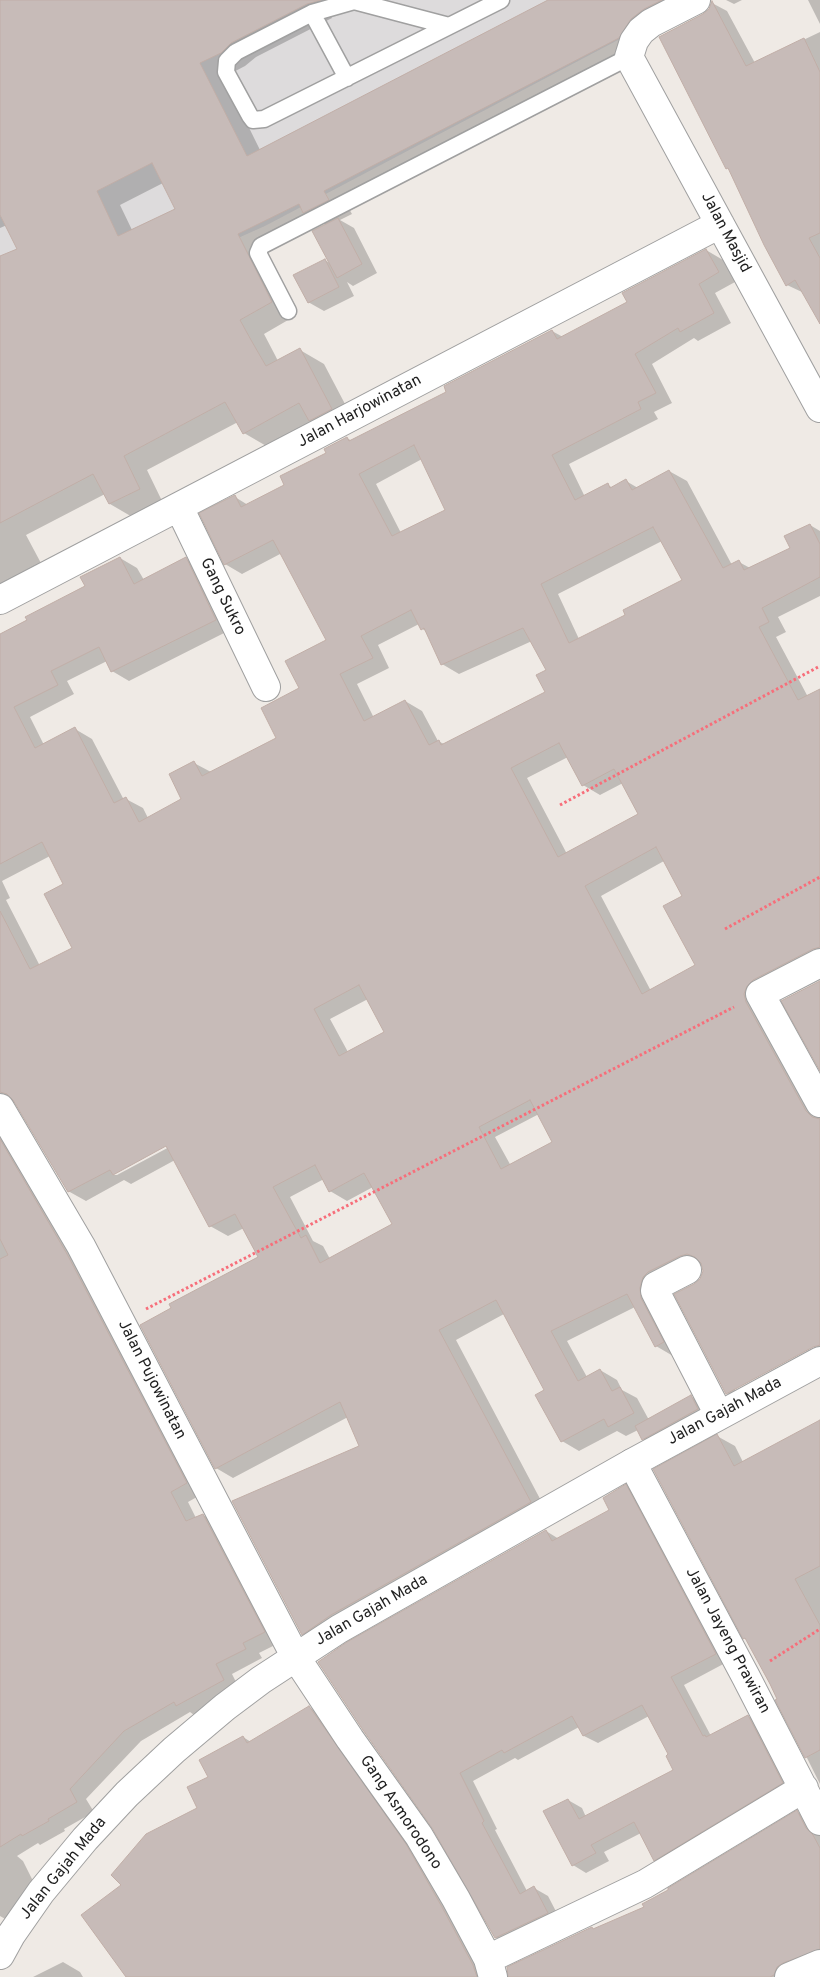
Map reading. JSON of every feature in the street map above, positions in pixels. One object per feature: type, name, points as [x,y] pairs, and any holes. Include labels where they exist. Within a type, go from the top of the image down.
[{"type":"street","points":[[630,57],[634,41],[641,31],[651,23],[696,0]]},
{"type":"street","name":"Jalan Masjid","points":[[630,57],[820,408]]},
{"type":"street","name":"Jalan Harjowinatan","points":[[0,600],[720,224]]},
{"type":"street","name":"Gang Sukro","points":[[179,507],[266,686]]},
{"type":"street","points":[[820,963],[760,994],[820,1103]]},
{"type":"street","name":"Jalan Pujowinatan","points":[[0,1108],[81,1246],[296,1656]]},
{"type":"street","points":[[687,1270],[656,1286],[655,1291],[719,1416]]},
{"type":"street","name":"Jalan Gajah Mada","points":[[0,1955],[11,1935],[41,1892],[85,1840],[127,1794],[174,1750],[225,1707],[296,1656],[339,1629],[632,1463],[820,1361]]},
{"type":"street","name":"Jalan Jayeng Prawiran","points":[[632,1463],[820,1821]]},
{"type":"street","name":"Gang Asmorodono","points":[[296,1656],[350,1739],[419,1836],[456,1899],[491,1968]]},
{"type":"street","points":[[491,1968],[645,1884],[804,1788]]},
{"type":"street","points":[[789,1977],[820,1964]]},
{"type":"lane","points":[[449,26],[354,0],[312,13],[230,56],[227,61],[226,72],[250,116],[257,120],[264,120],[501,0]]},
{"type":"lane","points":[[312,13],[347,78]]},
{"type":"lane","points":[[288,311],[258,253],[261,246],[630,57]]},
{"type":"path","points":[[560,805],[820,666]]},
{"type":"path","points":[[724,928],[820,877]]},
{"type":"path","points":[[121,1322],[760,994]]},
{"type":"path","points":[[746,1677],[820,1629]]},
{"type":"shaded area","points":[[0,0],[694,0],[265,226],[0,344]]},
{"type":"building","points":[[0,0],[321,0],[307,4],[231,43],[221,53],[200,63],[247,156],[548,0],[662,0],[644,9],[631,19],[619,38],[324,191],[329,200],[303,213],[299,204],[238,234],[272,302],[240,320],[266,366],[300,348],[332,409],[309,421],[299,403],[243,434],[225,402],[124,456],[140,489],[109,504],[93,474],[0,523],[0,256],[17,249],[0,215]],"holes":[[[152,163],[175,209],[118,236],[97,191]]]},
{"type":"building","points":[[712,1],[746,66],[804,38],[820,72],[820,233],[809,238],[820,258],[820,324],[795,280],[786,286],[764,245],[728,168],[726,169],[659,37],[703,14],[709,9]]},
{"type":"building","points":[[338,218],[362,264],[337,278],[312,231]]},
{"type":"building","points":[[706,249],[719,272],[699,284],[714,313],[680,332],[678,328],[635,354],[656,393],[638,402],[641,409],[552,455],[575,500],[608,483],[610,488],[626,479],[632,490],[669,470],[723,568],[739,560],[744,570],[790,548],[784,536],[810,524],[820,544],[820,577],[762,608],[769,622],[759,627],[798,700],[820,689],[820,947],[753,980],[747,986],[744,994],[746,1002],[806,1111],[812,1117],[820,1119],[820,1345],[726,1394],[674,1294],[700,1279],[703,1271],[701,1263],[695,1257],[687,1254],[680,1256],[648,1272],[643,1277],[640,1288],[641,1298],[664,1342],[655,1347],[627,1294],[551,1331],[578,1381],[600,1369],[612,1391],[620,1387],[634,1413],[608,1427],[604,1419],[561,1442],[535,1395],[544,1390],[496,1300],[439,1330],[531,1502],[331,1615],[302,1635],[232,1501],[359,1446],[340,1402],[215,1469],[140,1325],[171,1308],[169,1304],[258,1257],[235,1214],[209,1227],[166,1146],[113,1175],[110,1170],[68,1192],[13,1100],[7,1094],[0,1092],[0,911],[30,969],[72,948],[44,894],[63,884],[42,842],[0,864],[0,634],[27,620],[25,617],[85,586],[80,577],[120,557],[134,584],[186,557],[216,620],[111,672],[99,647],[51,671],[58,685],[14,707],[35,748],[75,727],[114,803],[126,797],[139,822],[181,799],[169,774],[194,761],[202,776],[276,738],[261,708],[299,688],[285,661],[326,640],[273,540],[224,565],[199,513],[235,495],[241,507],[284,485],[280,476],[326,453],[324,449],[347,437],[349,441],[446,392],[444,386],[552,330],[557,339],[627,302],[622,293]],"holes":[[[414,445],[445,510],[392,536],[359,474]],[[653,527],[682,580],[623,610],[625,615],[569,643],[541,584]],[[411,610],[421,630],[424,628],[441,665],[523,628],[546,670],[536,675],[545,692],[441,745],[439,740],[429,745],[405,700],[364,721],[340,674],[373,658],[361,636]],[[559,743],[582,786],[614,769],[638,814],[558,857],[511,768]],[[656,847],[682,896],[663,906],[695,965],[642,994],[585,886]],[[359,985],[384,1032],[339,1056],[314,1009]],[[530,1100],[552,1142],[501,1169],[479,1127]],[[315,1165],[329,1192],[364,1173],[392,1224],[320,1263],[306,1235],[301,1238],[273,1187]]]},
{"type":"building","points":[[325,259],[339,287],[308,303],[293,275]]},
{"type":"building","points":[[820,981],[820,1071],[781,1001]]},
{"type":"building","points":[[0,1139],[67,1254],[187,1483],[171,1492],[186,1521],[203,1514],[265,1632],[243,1643],[246,1649],[216,1664],[224,1680],[176,1706],[174,1702],[124,1731],[70,1789],[77,1802],[48,1819],[49,1821],[22,1836],[21,1834],[0,1847],[0,1259],[8,1255],[0,1239]]},
{"type":"building","points":[[691,1395],[698,1409],[642,1440],[635,1426]]},
{"type":"building","points":[[820,1420],[820,1566],[795,1579],[820,1625],[820,1750],[805,1758],[775,1700],[777,1699],[770,1684],[745,1638],[743,1639],[653,1469],[717,1434],[734,1466]]},
{"type":"building","points":[[626,1484],[716,1654],[671,1677],[703,1736],[705,1735],[706,1737],[748,1715],[783,1783],[654,1861],[634,1822],[591,1845],[596,1853],[572,1866],[543,1811],[568,1799],[579,1819],[673,1770],[666,1756],[668,1754],[642,1705],[583,1736],[572,1716],[504,1753],[502,1750],[460,1773],[484,1821],[482,1823],[520,1894],[534,1886],[548,1913],[495,1938],[432,1828],[318,1662],[347,1642],[546,1530],[552,1541],[609,1510],[603,1498]]},
{"type":"building","points":[[309,1706],[406,1844],[473,1965],[477,1977],[126,1977],[81,1915],[121,1885],[111,1875],[146,1834],[197,1808],[187,1787],[208,1777],[199,1760],[243,1736],[247,1743]]},
{"type":"building","points":[[797,1810],[806,1828],[813,1835],[820,1848],[820,1949],[783,1963],[777,1967],[774,1975],[770,1977],[508,1977],[507,1967],[592,1927],[593,1929],[644,1907],[642,1904],[668,1890],[668,1888]]}]
